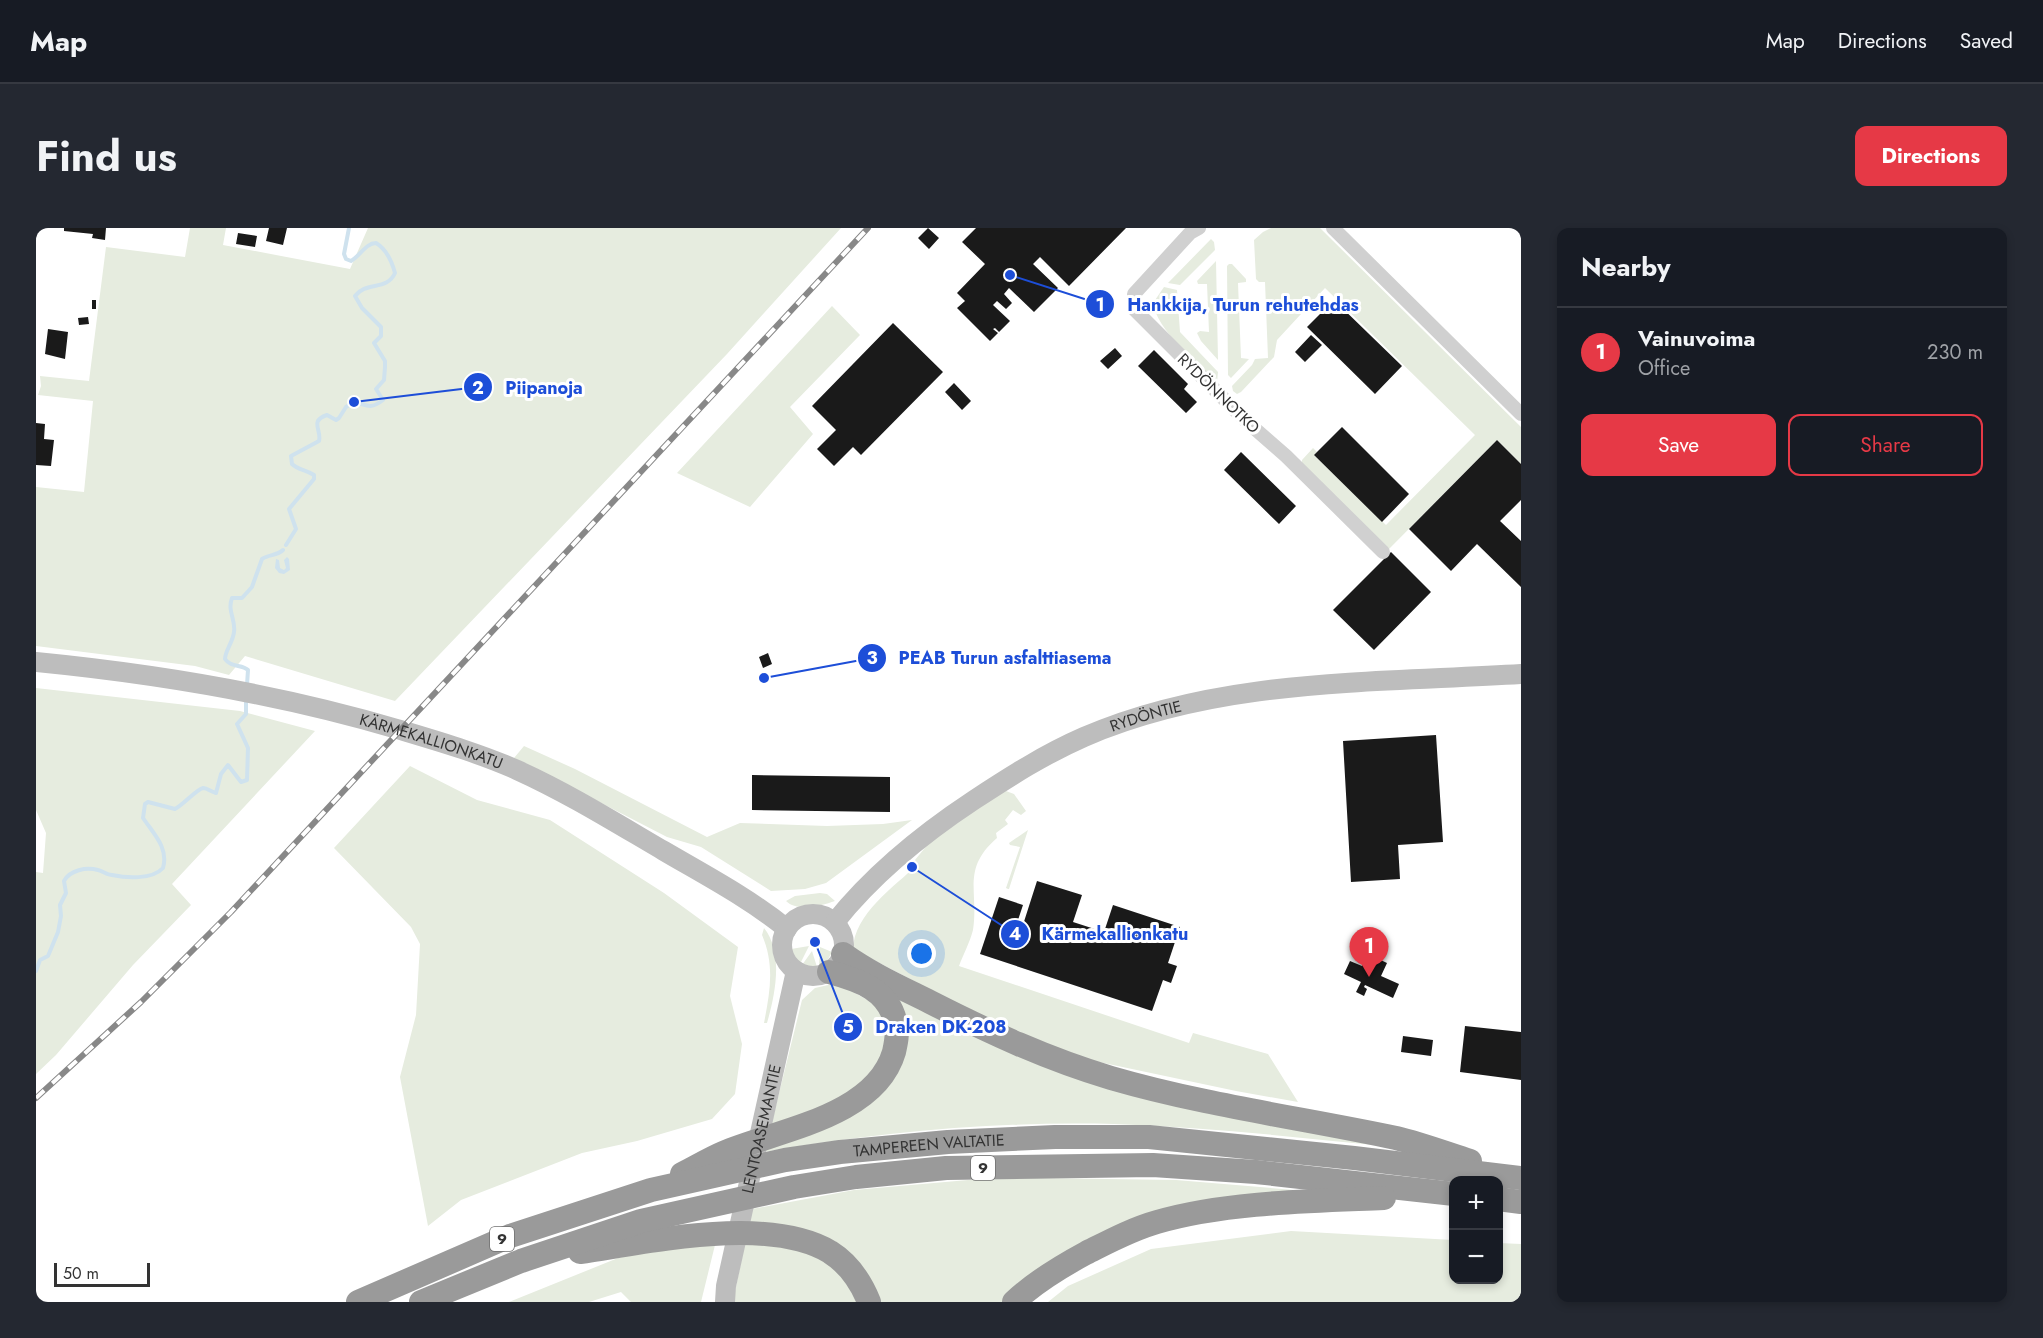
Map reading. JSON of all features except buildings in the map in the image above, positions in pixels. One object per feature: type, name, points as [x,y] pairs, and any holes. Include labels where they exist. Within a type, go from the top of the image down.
[{"type":"highway","points":[[836,963],[884,980],[1047,1057],[1111,1078],[1243,1109],[1398,1139],[1521,1177]]},
{"type":"highway","points":[[651,1190],[723,1153],[828,1115],[857,1099],[876,1083],[893,1055],[897,1033],[894,1017],[877,991],[857,980],[836,963]]},
{"type":"highway","name":"TAMPEREEN VALTATIE","points":[[358,1302],[510,1236],[651,1190],[785,1160],[840,1152],[948,1142],[1055,1137],[1149,1137],[1521,1177]]},
{"type":"highway","name":"TAMPEREEN VALTATIE","points":[[421,1302],[522,1261],[641,1221],[759,1194],[856,1177],[946,1168],[1154,1165],[1257,1172],[1449,1194]]},
{"type":"highway","points":[[1014,1302],[1032,1286],[1076,1258],[1140,1228],[1178,1216],[1246,1207],[1331,1200],[1449,1195]]},
{"type":"highway","points":[[1503,1200],[1521,1202]]},
{"type":"highway","points":[[522,1261],[669,1239],[749,1234],[784,1237],[812,1244],[840,1259],[855,1274],[869,1302]]},
{"type":"street","name":"RYDÖNNOTKO","points":[[1199,228],[1190,233],[1134,294],[1134,309],[1172,349],[1246,421],[1286,456],[1383,552]]},
{"type":"street","points":[[1333,228],[1521,414]]},
{"type":"street","name":"KÄRMEKALLIONKATU","points":[[36,662],[174,679],[307,705],[474,753],[516,769],[563,793],[700,872],[769,915],[787,929]]},
{"type":"street","name":"RYDÖNTIE","points":[[834,922],[889,864],[940,823],[1001,782],[1047,756],[1084,737],[1124,722],[1193,703],[1257,690],[1521,674]]},
{"type":"street","points":[[807,914],[823,916],[834,922],[844,940],[836,963],[815,976],[796,971],[784,957],[782,948],[783,938],[792,922],[807,914]]},
{"type":"street","name":"LENTOASEMANTIE","points":[[723,1297],[796,971]]},
{"type":"shaded area","points":[[190,228],[226,228],[223,245],[350,269],[368,228],[841,228],[727,354],[395,701],[245,656],[229,675],[195,666],[36,646],[36,487],[84,492],[93,401],[38,395],[41,386],[40,376],[89,381],[106,247],[185,257]]},
{"type":"shaded area","points":[[1271,228],[1320,228],[1521,427],[1521,464],[1497,440],[1389,549],[1302,465],[1302,460],[1313,448],[1317,452],[1314,455],[1386,525],[1475,435],[1325,288],[1277,340],[1274,357],[1241,392],[1237,394],[1233,391],[1232,386],[1255,359],[1268,358],[1265,282],[1259,282],[1256,279],[1254,240]]},
{"type":"shaded area","points":[[1211,239],[1215,250],[1180,285],[1168,283]]},
{"type":"shaded area","points":[[1216,261],[1218,360],[1197,333],[1209,332],[1207,284],[1198,284],[1197,281]]},
{"type":"shaded area","points":[[1232,264],[1246,279],[1246,282],[1238,283],[1241,358],[1249,359],[1231,378],[1228,375],[1227,266]]},
{"type":"shaded area","points":[[1164,287],[1177,290],[1180,332],[1218,372],[1217,383],[1179,346],[1162,324],[1153,303]]},
{"type":"shaded area","points":[[832,306],[860,335],[790,407],[813,434],[750,507],[677,473]]},
{"type":"shaded area","points":[[36,688],[240,711],[315,731],[172,884],[191,905],[133,965],[56,1055],[36,1074],[36,872],[43,873],[46,833],[36,810]]},
{"type":"shaded area","points":[[524,746],[575,769],[707,837],[740,823],[827,826],[883,824],[912,820],[826,883],[805,889],[771,891],[701,847],[667,837],[514,758]]},
{"type":"shaded area","points":[[410,766],[477,800],[550,820],[664,893],[738,947],[730,996],[742,1044],[735,1094],[712,1119],[637,1141],[582,1153],[461,1200],[428,1226],[400,1077],[416,1015],[420,944],[411,927],[334,848]]},
{"type":"shaded area","points":[[1006,791],[1014,794],[1026,811],[1021,815],[1013,810],[1005,820],[1008,824],[996,833],[997,838],[979,860],[974,881],[973,930],[959,966],[1189,1043],[1193,1033],[1268,1054],[1298,1102],[1080,1058],[986,1019],[853,949],[860,924],[877,902],[918,864],[915,860],[933,838],[999,793]]},
{"type":"shaded area","points":[[1028,830],[1008,889],[1006,888],[1020,847],[1009,843]]},
{"type":"shaded area","points":[[827,894],[835,901],[803,907],[786,901],[795,896]]},
{"type":"shaded area","points":[[764,928],[774,949],[776,962],[775,987],[767,1023],[764,1023],[770,968],[762,935]]},
{"type":"shaded area","points":[[809,946],[800,964],[794,958],[791,949]]},
{"type":"shaded area","points":[[820,947],[832,952],[827,961],[819,966]]},
{"type":"shaded area","points":[[812,951],[817,967],[809,968],[802,965]]},
{"type":"shaded area","points":[[837,983],[882,1008],[889,1047],[855,1092],[770,1130],[802,1000],[815,988]]},
{"type":"shaded area","points":[[883,989],[964,1028],[1395,1147],[1184,1128],[1114,1124],[1026,1124],[938,1129],[764,1152],[893,1068]]},
{"type":"shaded area","points":[[1036,1178],[1176,1180],[1318,1192],[1237,1199],[1013,1292],[1002,1302],[878,1302],[867,1277],[748,1228],[752,1209],[854,1190],[968,1180]]},
{"type":"shaded area","points":[[1291,1231],[1449,1240],[1449,1284],[1503,1284],[1503,1243],[1521,1244],[1521,1302],[1048,1302],[1068,1286],[1151,1249]]},
{"type":"shaded area","points":[[745,1242],[782,1246],[818,1257],[841,1274],[860,1302],[733,1302]]},
{"type":"shaded area","points":[[715,1245],[701,1302],[631,1302],[621,1292],[589,1302],[509,1302],[618,1258],[654,1250]]},
{"type":"water","points":[[287,557],[290,570],[284,574],[279,573],[275,568],[276,559],[279,560],[280,568],[284,570],[286,568],[284,560]]},
{"type":"waterway","points":[[286,545],[296,529],[289,509],[314,479],[314,475],[292,464],[291,456],[319,441],[317,423],[322,417],[327,415],[336,420],[346,407],[354,402],[372,406],[383,400],[376,389],[384,380],[385,361],[374,343],[381,336],[381,327],[362,308],[355,296],[360,291],[387,282],[395,273],[388,256],[376,243],[369,245],[351,261],[346,259],[344,254],[349,228]]},
{"type":"waterway","points":[[247,685],[248,670],[230,664],[225,659],[234,632],[232,598],[242,598],[252,587],[262,559],[283,550]]},
{"type":"waterway","points":[[36,971],[40,960],[48,956],[58,932],[61,916],[60,905],[66,893],[64,881],[70,874],[88,869],[110,875],[139,877],[152,875],[163,868],[162,847],[143,818],[145,804],[148,802],[175,809],[203,788],[216,793],[221,774],[228,765],[241,782],[247,780],[248,748],[237,724],[246,714],[246,699]]},
{"type":"railway","points":[[36,1098],[141,1002],[231,912],[868,228]]},
{"type":"place","name":"Hankkija, Turun rehutehdas","points":[[1010,275]]},
{"type":"place","name":"Piipanoja","points":[[354,402]]},
{"type":"place","name":"PEAB Turun asfalttiasema","points":[[764,678]]},
{"type":"place","name":"Kärmekallionkatu","points":[[912,867]]},
{"type":"place","name":"Draken DK-208","points":[[815,942]]},
{"type":"place","name":"Vainuvoima","points":[[1369,977]]}]
